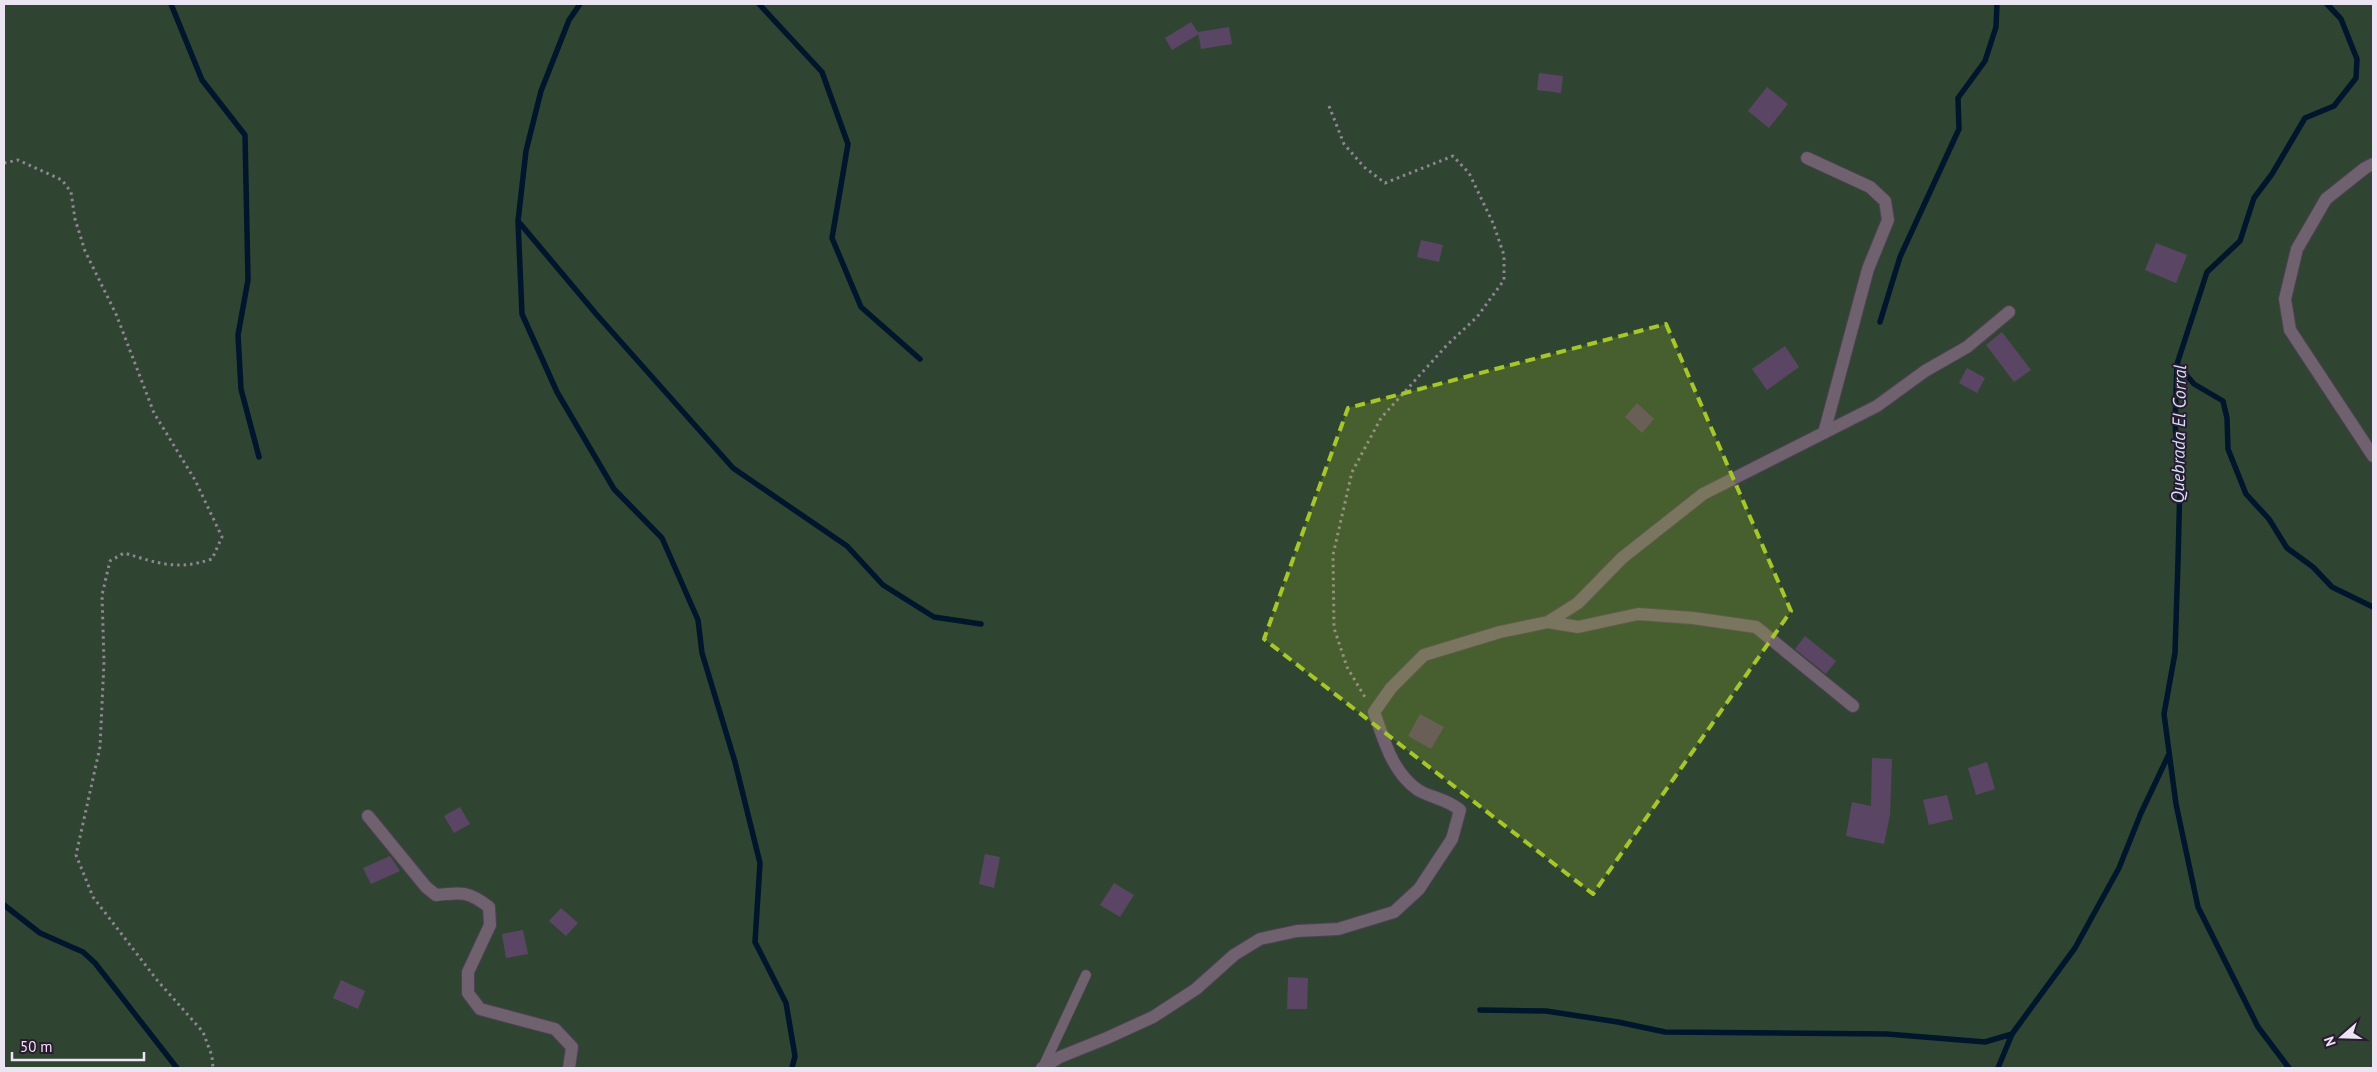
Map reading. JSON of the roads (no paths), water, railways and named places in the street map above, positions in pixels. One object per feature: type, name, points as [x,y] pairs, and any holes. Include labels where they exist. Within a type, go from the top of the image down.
[{"type":"street","points":[[1807,158],[1870,187],[1885,201],[1888,220],[1868,269],[1824,433]]},
{"type":"street","points":[[2373,164],[2365,168],[2326,199],[2297,249],[2285,299],[2290,330],[2373,456]]},
{"type":"street","points":[[1042,1068],[1060,1057],[1153,1017],[1196,989],[1234,955],[1260,939],[1296,931],[1338,929],[1394,912],[1419,889],[1452,839],[1460,810],[1449,801],[1418,790],[1397,769],[1384,742],[1374,712],[1391,688],[1424,655],[1500,632],[1548,622],[1578,603],[1622,558],[1703,494],[1876,406],[1924,372],[1967,347],[2009,312]]},
{"type":"street","points":[[1548,622],[1578,627],[1638,614],[1692,618],[1756,628],[1853,706]]},
{"type":"street","points":[[368,816],[426,887],[436,895],[455,893],[474,895],[489,907],[490,925],[468,972],[468,993],[480,1008],[555,1029],[572,1047],[569,1068]]},
{"type":"lane","points":[[1042,1068],[1086,975]]},
{"type":"waterway","points":[[171,4],[202,80],[245,135],[248,280],[238,335],[241,389],[259,457]]},
{"type":"waterway","points":[[580,4],[569,20],[541,91],[526,151],[518,221],[522,314],[557,392],[614,489],[662,538],[698,620],[702,653],[735,762],[760,863],[755,942],[786,1003],[795,1056],[792,1068]]},
{"type":"waterway","points":[[759,4],[822,72],[848,144],[832,238],[861,307],[920,359]]},
{"type":"waterway","points":[[1880,322],[1900,257],[1959,129],[1958,98],[1985,61],[1996,27],[1997,4]]},
{"type":"waterway","name":"Quebrada El Corral","points":[[2289,1068],[2258,1027],[2198,907],[2176,804],[2164,714],[2175,653],[2180,482],[2175,423],[2177,364],[2207,272],[2240,241],[2254,198],[2272,174],[2305,118],[2334,106],[2356,78],[2357,59],[2341,19],[2327,4]]},
{"type":"waterway","points":[[518,221],[597,315],[733,468],[847,546],[883,585],[934,617],[981,624]]},
{"type":"waterway","points":[[2177,364],[2194,384],[2223,401],[2227,418],[2228,449],[2246,494],[2269,519],[2287,548],[2313,567],[2332,587],[2373,607]]},
{"type":"waterway","points":[[1480,1010],[1546,1011],[1618,1022],[1665,1032],[1887,1034],[1985,1042],[2012,1034],[2075,948],[2119,868],[2141,813],[2169,754]]},
{"type":"waterway","points":[[4,905],[40,933],[83,952],[95,963],[177,1068]]},
{"type":"waterway","points":[[1998,1068],[2012,1034]]}]
